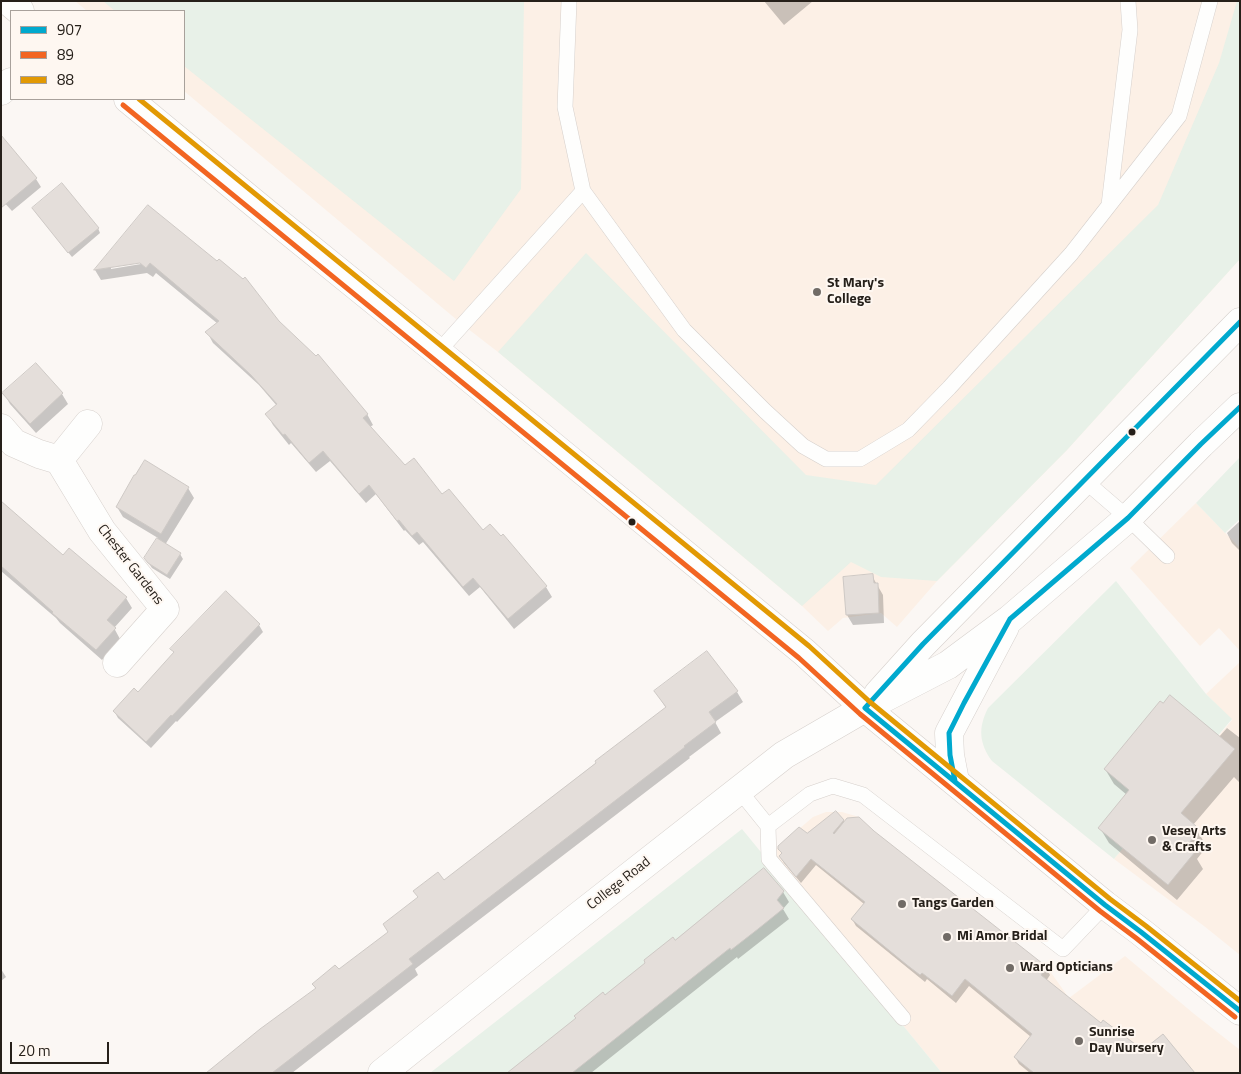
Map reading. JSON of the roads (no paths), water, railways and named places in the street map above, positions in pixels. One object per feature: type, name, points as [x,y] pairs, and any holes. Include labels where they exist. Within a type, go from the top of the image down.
[{"type":"main road","points":[[8,1],[19,10]]},
{"type":"main road","points":[[129,100],[804,652],[865,708],[1105,904],[1240,1011]]},
{"type":"main road","name":"College Road","points":[[865,708],[923,644],[1240,322]]},
{"type":"main road","name":"College Road","points":[[382,1073],[784,755],[865,708],[948,665],[1010,619],[1128,518],[1240,407]]},
{"type":"main road","points":[[1,428],[14,443],[59,460],[88,424]]},
{"type":"main road","name":"Chester Gardens","points":[[59,460],[102,531],[165,608],[117,663]]},
{"type":"main road","name":"College Road","points":[[955,781],[950,755],[949,733],[1010,619]]},
{"type":"lane","points":[[569,1],[565,107],[583,191],[684,330],[803,446],[826,459],[860,459],[908,430],[949,388],[1071,254],[1180,116],[1210,1]]},
{"type":"lane","points":[[1108,206],[1130,30],[1128,1]]},
{"type":"lane","points":[[438,352],[583,191]]},
{"type":"lane","points":[[1085,481],[1128,518],[1167,556]]},
{"type":"lane","points":[[768,826],[810,794],[833,786],[863,795],[1062,949],[1105,904]]},
{"type":"lane","points":[[738,790],[768,826],[769,859],[903,1018]]},
{"type":"place","name":"St Mary's College","points":[[817,292]]},
{"type":"place","name":"Vesey Arts & Crafts","points":[[1152,840]]},
{"type":"place","name":"Tangs Garden","points":[[902,904]]},
{"type":"place","name":"Mi Amor Bridal","points":[[947,937]]},
{"type":"place","name":"Ward Opticians","points":[[1010,968]]},
{"type":"place","name":"Sunrise Day Nursery","points":[[1079,1041]]}]
